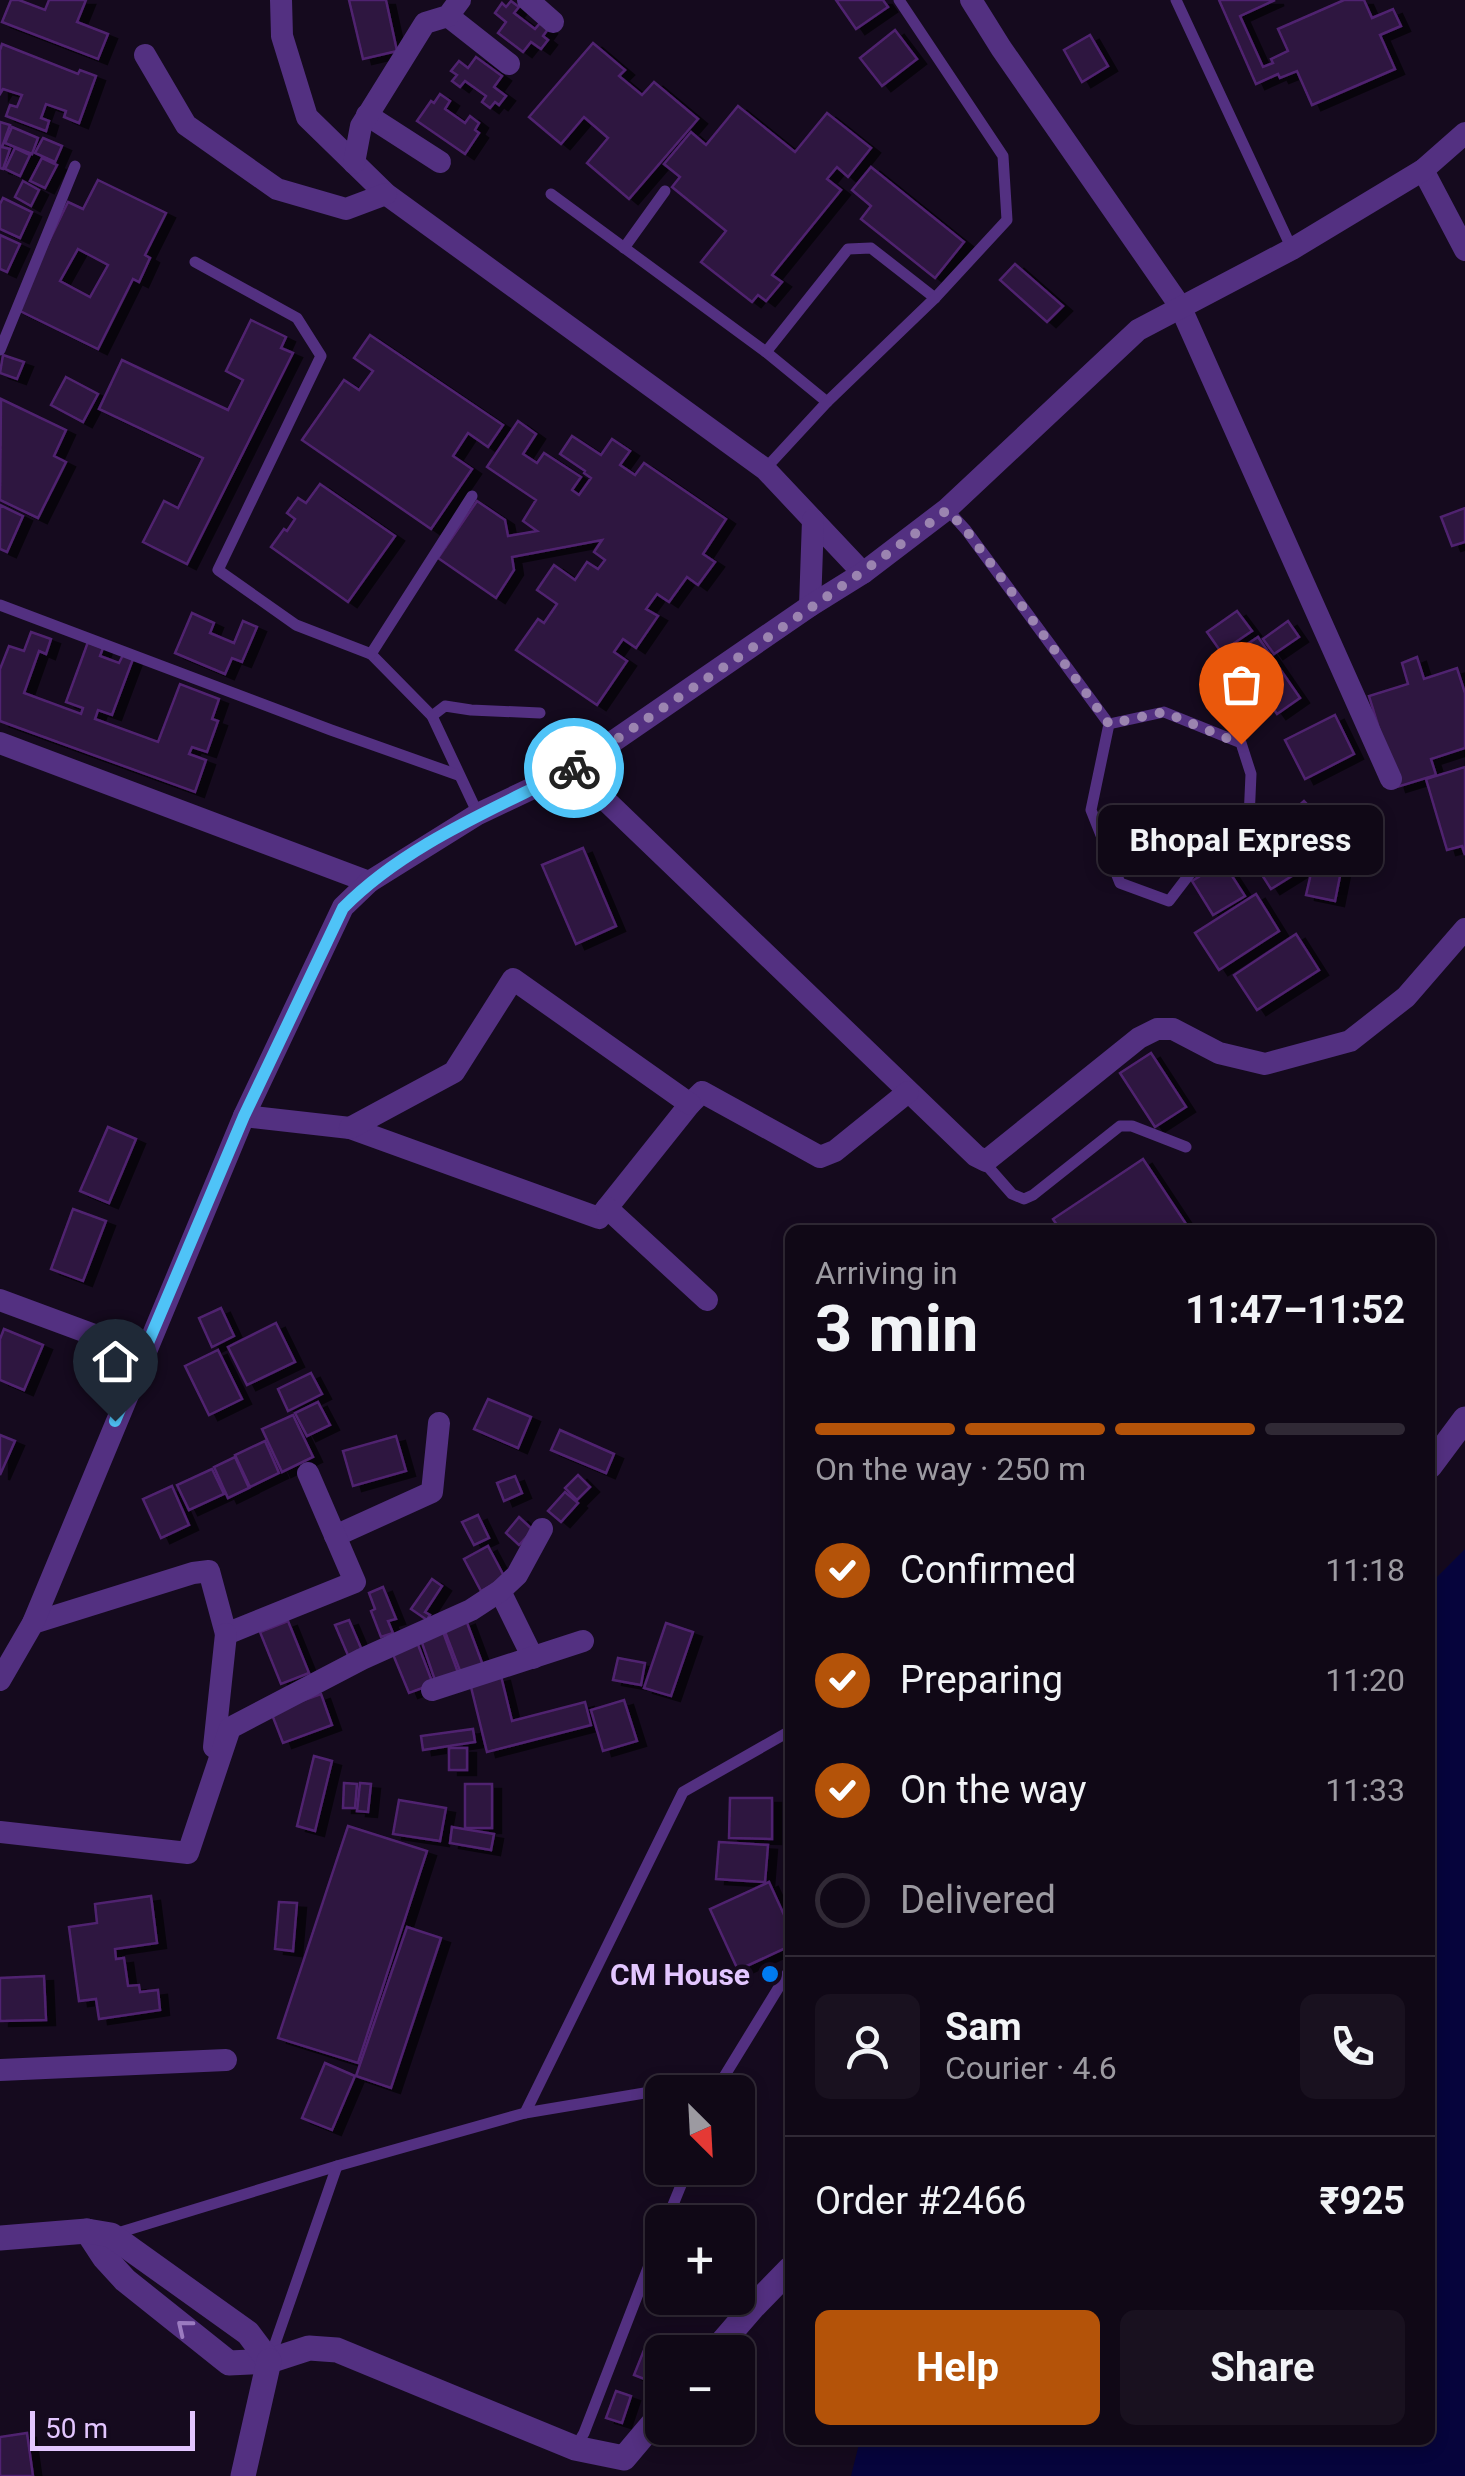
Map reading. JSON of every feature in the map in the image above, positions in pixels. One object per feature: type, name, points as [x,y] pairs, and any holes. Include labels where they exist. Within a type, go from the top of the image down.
[{"type":"street","points":[[281,0],[282,36],[307,117],[386,194],[765,469],[864,573]]},
{"type":"street","points":[[528,0],[553,22]]},
{"type":"street","points":[[972,0],[1180,306],[1392,779]]},
{"type":"street","points":[[354,162],[361,126],[421,11],[454,8],[510,64]]},
{"type":"street","points":[[145,55],[186,125],[277,189],[346,208],[386,194]]},
{"type":"street","points":[[367,115],[440,162]]},
{"type":"street","points":[[0,1680],[32,1622],[244,1116],[343,908],[368,882],[478,814],[572,769],[864,573],[947,510],[1138,330],[1292,250],[1424,170],[1465,133]]},
{"type":"street","points":[[1424,170],[1465,250]]},
{"type":"street","points":[[810,606],[813,520]]},
{"type":"street","points":[[0,743],[368,882]]},
{"type":"street","points":[[572,769],[908,1092],[986,1161],[1140,1038],[1157,1030],[1174,1029],[1219,1052],[1265,1064],[1350,1041],[1406,997],[1465,929]]},
{"type":"street","points":[[350,1128],[454,1072],[513,979],[690,1104]]},
{"type":"street","points":[[244,1116],[350,1128],[599,1218],[702,1092],[820,1157],[835,1151],[908,1092]]},
{"type":"street","points":[[607,1208],[707,1300]]},
{"type":"street","points":[[0,1300],[143,1354]]},
{"type":"street","points":[[1435,1459],[1465,1419]]},
{"type":"street","points":[[336,1536],[432,1492],[439,1423]]},
{"type":"street","points":[[226,1634],[355,1582],[308,1472]]},
{"type":"street","points":[[0,1832],[188,1853],[230,1728],[362,1659],[471,1610],[518,1575],[542,1528]]},
{"type":"street","points":[[32,1622],[208,1571],[226,1634],[209,1790]]},
{"type":"street","points":[[500,1591],[532,1658]]},
{"type":"street","points":[[432,1690],[583,1640]]},
{"type":"street","points":[[0,2070],[226,2060]]},
{"type":"street","points":[[0,2238],[99,2233],[248,2333],[269,2361],[243,2476]]},
{"type":"street","points":[[729,2335],[785,2275]]},
{"type":"street","points":[[269,2361],[309,2348],[337,2350],[575,2448],[624,2458],[645,2433]]},
{"type":"lane","points":[[765,469],[935,298],[1006,220],[1003,156],[899,0]]},
{"type":"lane","points":[[1176,0],[1292,250]]},
{"type":"lane","points":[[0,350],[74,166]]},
{"type":"lane","points":[[624,248],[665,191]]},
{"type":"lane","points":[[551,194],[828,402]]},
{"type":"lane","points":[[766,352],[848,250],[870,248],[935,298]]},
{"type":"lane","points":[[195,262],[297,318],[321,356],[218,570],[296,625],[371,654],[432,716],[478,814]]},
{"type":"lane","points":[[371,654],[472,496]]},
{"type":"lane","points":[[947,510],[1109,724],[1091,810],[1120,883],[1169,901],[1205,854],[1249,818],[1252,774],[1241,744],[1164,712],[1109,724]]},
{"type":"lane","points":[[0,605],[458,776]]},
{"type":"lane","points":[[432,716],[446,706],[540,713]]},
{"type":"lane","points":[[980,1158],[1012,1194],[1024,1199],[1120,1126],[1132,1126],[1186,1147]]},
{"type":"lane","points":[[525,2113],[683,1792],[785,1734]]},
{"type":"lane","points":[[726,2075],[785,1977]]},
{"type":"lane","points":[[99,2233],[525,2113],[645,2096]]},
{"type":"lane","points":[[269,2361],[336,2166]]},
{"type":"lane","points":[[575,2448],[584,2434],[645,2276]]},
{"type":"shaded area","points":[[1465,1549],[1465,2476],[851,2476],[859,2445],[1435,2445],[1435,1579]]},
{"type":"building","points":[[11,0],[45,10],[49,0],[86,0],[77,22],[108,34],[98,59],[2,22]]},
{"type":"building","points":[[349,0],[386,0],[397,51],[363,59]]},
{"type":"building","points":[[836,0],[883,0],[888,7],[856,29]]},
{"type":"building","points":[[1219,0],[1275,0],[1240,16],[1263,67],[1288,51],[1278,29],[1344,0],[1364,0],[1372,18],[1393,9],[1401,26],[1380,35],[1395,69],[1312,105],[1297,71],[1256,84]]},
{"type":"building","points":[[511,1],[519,7],[514,13],[535,29],[540,23],[548,29],[543,36],[548,40],[541,49],[531,42],[523,52],[498,33],[506,22],[495,13],[502,3],[506,7]]},
{"type":"building","points":[[895,30],[917,59],[882,86],[860,58]]},
{"type":"building","points":[[1090,35],[1108,66],[1082,82],[1064,50]]},
{"type":"building","points":[[593,43],[625,70],[619,76],[642,95],[654,82],[698,119],[629,199],[587,163],[608,138],[584,117],[561,144],[529,117]]},
{"type":"building","points":[[2,44],[78,74],[80,70],[96,76],[79,123],[64,117],[66,111],[46,104],[41,118],[49,121],[46,131],[6,116],[10,105],[17,107],[22,95],[3,89],[0,94]]},
{"type":"building","points":[[476,57],[502,76],[494,87],[506,96],[499,105],[495,102],[490,108],[482,102],[486,96],[465,81],[460,87],[452,81],[457,75],[451,71],[459,61],[468,68]]},
{"type":"building","points":[[440,94],[450,101],[445,109],[465,123],[470,116],[479,123],[475,130],[479,133],[465,154],[417,121]]},
{"type":"building","points":[[738,106],[795,152],[827,113],[871,148],[848,177],[837,167],[827,179],[841,190],[772,275],[782,282],[766,301],[758,295],[752,302],[701,262],[726,231],[672,187],[680,177],[664,164],[691,132],[706,145]]},
{"type":"building","points":[[0,122],[10,125],[2,147],[10,149],[3,169],[0,168]]},
{"type":"building","points":[[12,127],[38,138],[32,154],[5,143]]},
{"type":"building","points":[[43,138],[62,146],[55,162],[35,153]]},
{"type":"building","points":[[15,148],[30,155],[20,176],[5,169]]},
{"type":"building","points":[[42,158],[57,165],[45,188],[30,181]]},
{"type":"building","points":[[871,167],[964,242],[935,278],[861,219],[871,206],[852,190]]},
{"type":"building","points":[[98,180],[166,213],[145,255],[150,258],[139,282],[133,279],[98,349],[16,309],[68,202],[83,209]],"holes":[[[78,249],[108,265],[90,297],[60,281]]]},
{"type":"building","points":[[23,181],[39,190],[31,206],[15,197]]},
{"type":"building","points":[[3,198],[32,212],[20,238],[0,229]]},
{"type":"building","points":[[0,235],[20,244],[7,272],[0,269]]},
{"type":"building","points":[[1015,264],[1063,306],[1047,322],[1000,280]]},
{"type":"building","points":[[251,320],[286,337],[281,348],[293,353],[187,564],[143,542],[164,501],[178,508],[203,458],[99,409],[122,360],[228,410],[243,380],[226,371]]},
{"type":"building","points":[[370,335],[503,425],[488,447],[468,433],[453,456],[472,469],[431,529],[302,440],[344,380],[359,390],[373,371],[354,358]]},
{"type":"building","points":[[3,355],[24,362],[17,379],[0,373]]},
{"type":"building","points":[[66,377],[98,394],[83,422],[51,405]]},
{"type":"building","points":[[1,399],[66,430],[54,456],[66,462],[38,518],[0,500]]},
{"type":"building","points":[[518,421],[536,434],[523,454],[537,463],[544,453],[581,477],[572,490],[579,495],[591,478],[560,454],[572,436],[601,455],[612,439],[630,451],[620,465],[635,475],[644,463],[726,519],[703,554],[715,562],[698,585],[687,577],[669,602],[657,594],[646,609],[658,616],[636,648],[623,639],[614,652],[627,661],[597,705],[516,650],[538,619],[544,623],[557,604],[537,590],[554,565],[575,580],[587,562],[598,569],[605,560],[594,552],[602,540],[512,557],[514,570],[496,598],[438,558],[477,501],[505,520],[508,536],[537,531],[523,521],[536,500],[487,467]]},
{"type":"building","points":[[320,484],[395,536],[348,602],[271,547],[295,519],[287,513],[298,498],[306,503]]},
{"type":"building","points":[[0,505],[23,516],[7,552],[0,549]]},
{"type":"building","points":[[1465,508],[1465,542],[1452,546],[1441,517]]},
{"type":"building","points":[[1237,611],[1252,631],[1221,652],[1207,632]]},
{"type":"building","points":[[192,613],[214,623],[210,633],[234,643],[243,621],[257,627],[242,662],[232,658],[225,674],[175,653]]},
{"type":"building","points":[[1288,621],[1299,637],[1274,654],[1263,639]]},
{"type":"building","points":[[31,632],[51,639],[46,654],[39,651],[24,693],[81,714],[83,708],[66,702],[88,642],[103,648],[100,656],[119,663],[123,655],[133,659],[112,715],[98,710],[95,719],[158,742],[180,684],[219,699],[212,719],[218,721],[207,752],[192,747],[189,754],[206,760],[195,792],[0,721],[0,669],[9,646],[24,651]]},
{"type":"building","points":[[1258,637],[1300,698],[1277,714],[1234,653]]},
{"type":"building","points":[[1417,657],[1424,679],[1457,668],[1465,693],[1465,748],[1431,759],[1436,775],[1397,787],[1369,696],[1408,684],[1402,663]]},
{"type":"building","points":[[1335,715],[1354,754],[1305,779],[1285,740]]},
{"type":"building","points":[[1465,767],[1465,855],[1462,846],[1447,850],[1426,779]]},
{"type":"building","points":[[1304,801],[1326,824],[1307,841],[1286,817]]},
{"type":"building","points":[[1291,841],[1308,866],[1271,889],[1255,864]]},
{"type":"building","points":[[583,848],[616,926],[576,944],[542,865]]},
{"type":"building","points":[[1315,856],[1343,861],[1335,901],[1306,895]]},
{"type":"building","points":[[1223,862],[1245,896],[1213,915],[1192,881]]},
{"type":"building","points":[[1256,894],[1279,931],[1219,970],[1195,933]]},
{"type":"building","points":[[1296,934],[1319,970],[1257,1010],[1234,975]]},
{"type":"building","points":[[1151,1053],[1186,1107],[1155,1127],[1120,1073]]},
{"type":"building","points":[[108,1127],[136,1139],[109,1203],[80,1191]]},
{"type":"building","points":[[1143,1159],[1187,1225],[1057,1225],[1053,1219]]},
{"type":"building","points":[[73,1209],[106,1221],[83,1281],[51,1269]]},
{"type":"building","points":[[221,1308],[234,1336],[212,1347],[199,1318]]},
{"type":"building","points":[[276,1323],[295,1362],[247,1385],[228,1347]]},
{"type":"building","points":[[4,1329],[43,1345],[24,1390],[0,1380],[0,1339]]},
{"type":"building","points":[[218,1350],[242,1399],[209,1415],[185,1366]]},
{"type":"building","points":[[311,1373],[322,1394],[288,1411],[278,1389]]},
{"type":"building","points":[[488,1399],[531,1417],[518,1448],[474,1429]]},
{"type":"building","points":[[318,1402],[330,1425],[307,1436],[295,1413]]},
{"type":"building","points":[[293,1415],[313,1457],[282,1472],[262,1429]]},
{"type":"building","points":[[560,1430],[614,1454],[606,1473],[551,1450]]},
{"type":"building","points":[[0,1435],[15,1441],[0,1475]]},
{"type":"building","points":[[396,1436],[406,1471],[353,1486],[343,1451]]},
{"type":"building","points":[[265,1441],[279,1473],[250,1487],[235,1455]]},
{"type":"building","points":[[235,1457],[249,1488],[228,1498],[214,1467]]},
{"type":"building","points":[[212,1469],[224,1494],[189,1510],[177,1485]]},
{"type":"building","points":[[578,1475],[590,1487],[577,1500],[565,1488]]},
{"type":"building","points":[[515,1476],[522,1493],[504,1501],[497,1483]]},
{"type":"building","points":[[172,1486],[189,1525],[161,1538],[143,1499]]},
{"type":"building","points":[[565,1492],[578,1503],[561,1522],[548,1511]]},
{"type":"building","points":[[478,1515],[489,1538],[474,1545],[462,1522]]},
{"type":"building","points":[[519,1517],[533,1530],[519,1545],[506,1533]]},
{"type":"building","points":[[488,1546],[505,1578],[481,1591],[464,1559]]},
{"type":"building","points":[[432,1579],[442,1586],[425,1612],[430,1615],[427,1620],[411,1609]]},
{"type":"building","points":[[383,1587],[396,1619],[388,1621],[393,1633],[381,1637],[369,1593]]},
{"type":"building","points":[[349,1620],[364,1655],[350,1660],[335,1625]]},
{"type":"building","points":[[466,1620],[484,1668],[462,1676],[444,1629]]},
{"type":"building","points":[[288,1621],[309,1673],[281,1684],[260,1632]]},
{"type":"building","points":[[666,1623],[693,1632],[671,1696],[644,1688]]},
{"type":"building","points":[[442,1629],[460,1678],[437,1686],[420,1637]]},
{"type":"building","points":[[417,1642],[433,1684],[409,1693],[392,1652]]},
{"type":"building","points":[[618,1658],[645,1663],[641,1685],[613,1680]]},
{"type":"building","points":[[501,1676],[512,1721],[585,1702],[591,1725],[487,1752],[470,1683]]},
{"type":"building","points":[[321,1694],[332,1725],[283,1743],[271,1712]]},
{"type":"building","points":[[624,1700],[637,1741],[603,1751],[591,1710]]},
{"type":"building","points":[[473,1729],[475,1742],[423,1750],[421,1736]]},
{"type":"building","points":[[449,1748],[467,1748],[467,1770],[449,1770]]},
{"type":"building","points":[[314,1756],[332,1761],[315,1831],[297,1826]]},
{"type":"building","points":[[344,1783],[357,1784],[355,1808],[343,1808]]},
{"type":"building","points":[[360,1783],[371,1784],[368,1812],[357,1811]]},
{"type":"building","points":[[465,1784],[492,1784],[492,1828],[465,1828]]},
{"type":"building","points":[[730,1798],[772,1798],[772,1839],[729,1838]]},
{"type":"building","points":[[399,1800],[446,1808],[440,1841],[393,1834]]},
{"type":"building","points":[[348,1826],[427,1851],[358,2063],[278,2038]]},
{"type":"building","points":[[452,1827],[494,1834],[491,1850],[450,1843]]},
{"type":"building","points":[[719,1842],[768,1845],[765,1882],[716,1879]]},
{"type":"building","points":[[769,1882],[785,1917],[785,1948],[738,1970],[710,1909]]},
{"type":"building","points":[[151,1896],[157,1943],[115,1949],[116,1959],[124,1958],[128,1986],[139,1985],[140,1992],[158,1990],[160,2010],[99,2019],[96,1999],[79,2001],[69,1927],[97,1923],[95,1904]]},
{"type":"building","points":[[279,1902],[297,1903],[293,1951],[275,1949]]},
{"type":"building","points":[[407,1927],[441,1938],[391,2088],[356,2076]]},
{"type":"building","points":[[44,1976],[46,2020],[0,2021],[0,1978]]},
{"type":"building","points":[[325,2063],[355,2076],[332,2130],[302,2118]]},
{"type":"building","points":[[644,2350],[645,2350],[645,2379],[634,2375]]},
{"type":"building","points":[[616,2391],[631,2396],[622,2423],[606,2418]]},
{"type":"building","points":[[27,2433],[33,2476],[0,2476],[0,2437]]},
{"type":"way so far","points":[[574,768],[864,573],[947,510],[966,530],[1109,724],[1164,712],[1241,744]]},
{"type":"place","name":"Bhopal Express","points":[[1241,744]]},
{"type":"place","name":"CM House","points":[[770,1974]]},
{"type":"route","points":[[115,1421],[244,1116],[343,908],[368,882],[478,814],[574,768]]}]
